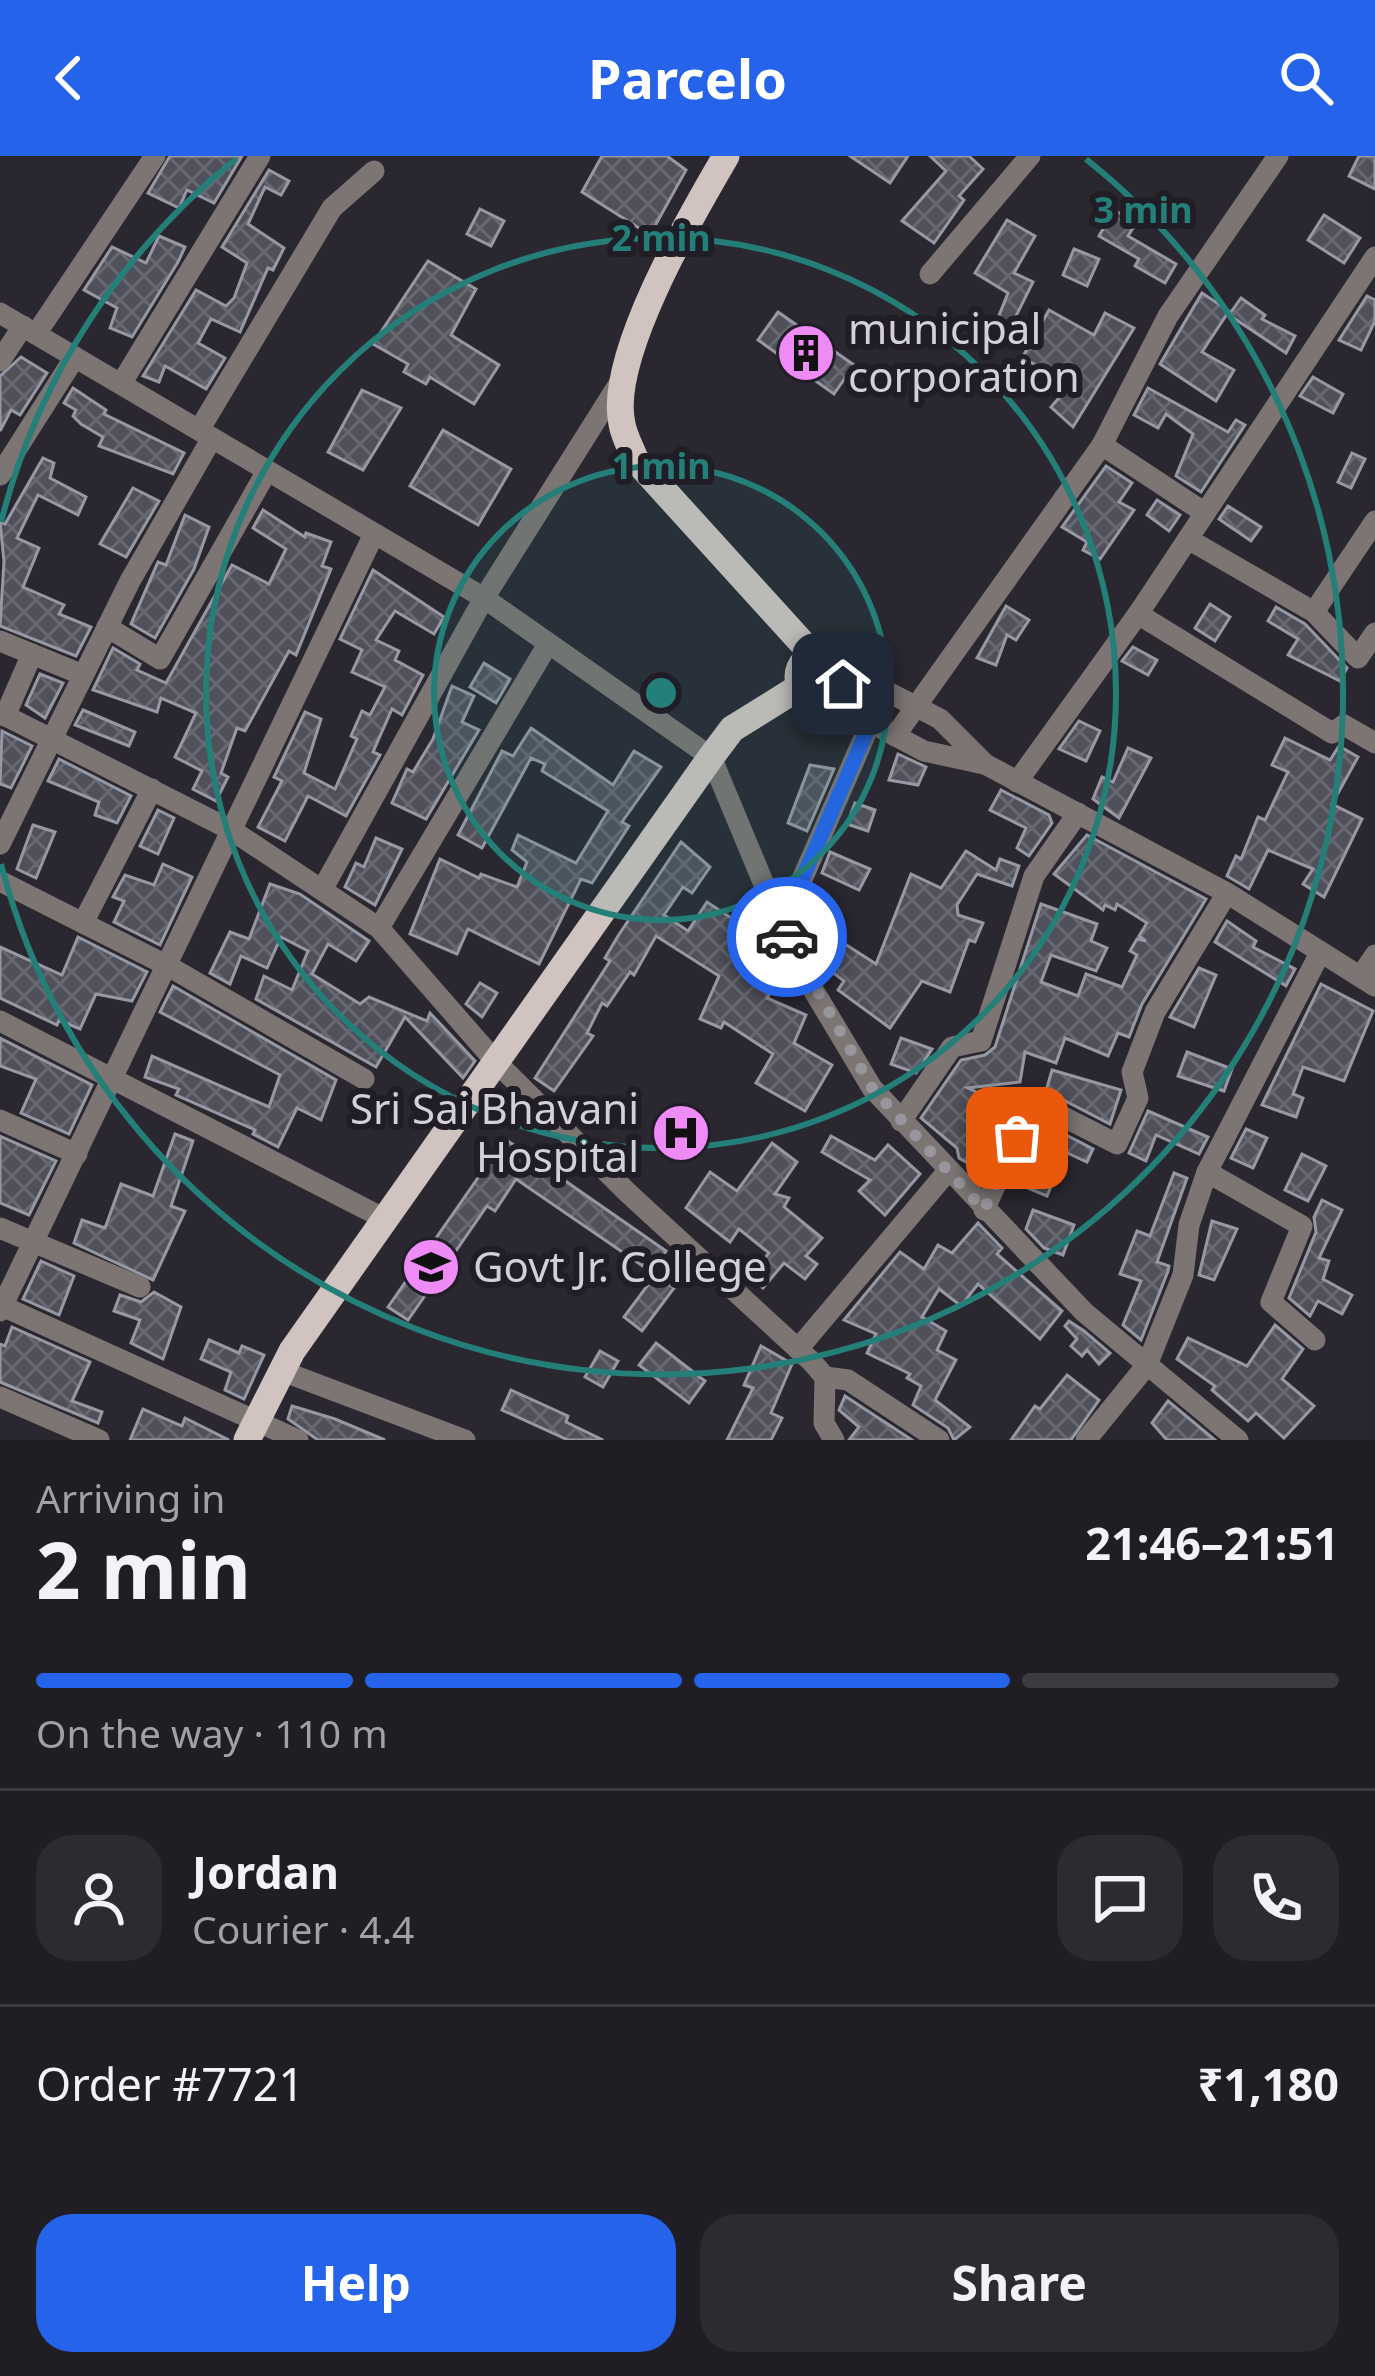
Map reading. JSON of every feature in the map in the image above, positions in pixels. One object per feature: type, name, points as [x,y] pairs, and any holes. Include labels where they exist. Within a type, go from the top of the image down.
[{"type":"main road","points":[[726,156],[670,250],[624,376],[621,422],[635,460],[814,656]]},
{"type":"main road","points":[[814,656],[827,656],[842,668],[843,684],[826,699],[811,697],[800,686],[802,664],[814,656]]},
{"type":"main road","points":[[252,1430],[282,1371],[711,757],[732,729],[800,686]]},
{"type":"street","points":[[0,361],[29,330],[155,156]]},
{"type":"street","points":[[121,385],[260,156]]},
{"type":"street","points":[[930,274],[1030,156]]},
{"type":"street","points":[[895,736],[1102,445],[1168,316],[1278,156]]},
{"type":"street","points":[[0,844],[205,434],[332,208],[374,171]]},
{"type":"street","points":[[1017,782],[1138,614],[1375,257]]},
{"type":"street","points":[[0,313],[484,598],[711,757],[796,961],[872,1088],[1084,1312],[1238,1440]]},
{"type":"street","points":[[0,475],[75,357]]},
{"type":"street","points":[[322,890],[484,598],[624,376]]},
{"type":"street","points":[[1102,445],[1205,514]]},
{"type":"street","points":[[107,627],[160,659],[267,471]]},
{"type":"street","points":[[1314,613],[1373,528]]},
{"type":"street","points":[[298,1440],[252,1430],[1,1308],[374,534]]},
{"type":"street","points":[[1188,539],[1314,613],[1358,658],[1375,633]]},
{"type":"street","points":[[1138,614],[1331,733],[1344,725],[1375,743]]},
{"type":"street","points":[[0,640],[82,675]]},
{"type":"street","points":[[379,928],[548,644]]},
{"type":"street","points":[[32,654],[3,714],[232,831],[379,928],[496,1062],[825,1377],[848,1381],[939,1440]]},
{"type":"street","points":[[842,668],[940,719],[985,764],[1227,893],[1368,981],[1375,955]]},
{"type":"street","points":[[826,699],[924,751],[985,764]]},
{"type":"street","points":[[782,925],[870,724]]},
{"type":"street","points":[[83,923],[152,789]]},
{"type":"street","points":[[901,1121],[952,1047],[981,1041],[1034,876],[1078,813]]},
{"type":"street","points":[[0,881],[168,965],[364,1079]]},
{"type":"street","points":[[984,1210],[1034,1102],[1117,1144],[1138,1098],[1132,1072],[1156,1012],[1227,893]]},
{"type":"street","points":[[1086,1440],[1147,1365],[1178,1291],[1189,1225],[1207,1172],[1320,953]]},
{"type":"street","points":[[0,1021],[385,1220]]},
{"type":"street","points":[[0,1120],[77,1154]]},
{"type":"street","points":[[798,1349],[947,1172]]},
{"type":"street","points":[[1207,1172],[1302,1226],[1271,1302],[1316,1340]]},
{"type":"street","points":[[0,1228],[140,1287]]},
{"type":"street","points":[[282,1371],[465,1440]]},
{"type":"street","points":[[825,1377],[824,1423],[834,1440]]},
{"type":"street","points":[[0,1397],[99,1440]]},
{"type":"building","points":[[170,156],[242,156],[214,203],[187,190],[179,208],[148,193]]},
{"type":"building","points":[[602,156],[667,156],[686,170],[650,235],[582,192]]},
{"type":"building","points":[[850,156],[908,156],[890,183]]},
{"type":"building","points":[[930,156],[969,156],[983,169],[959,196],[964,200],[934,243],[902,221],[946,171]]},
{"type":"building","points":[[1359,156],[1375,156],[1375,189],[1349,176]]},
{"type":"building","points":[[269,170],[289,181],[281,195],[265,187],[248,224],[284,248],[273,270],[268,268],[240,332],[211,319],[198,343],[225,358],[206,389],[165,366],[159,382],[143,376],[196,290],[226,306],[234,298],[247,263],[222,247]]},
{"type":"building","points":[[480,209],[504,221],[491,246],[467,234]]},
{"type":"building","points":[[1114,210],[1136,223],[1128,236],[1176,264],[1165,283],[1135,266],[1139,259],[1099,236]]},
{"type":"building","points":[[1324,215],[1360,238],[1344,263],[1308,240]]},
{"type":"building","points":[[1007,220],[1035,236],[1014,273],[1033,282],[1012,324],[998,318],[1008,293],[975,273]]},
{"type":"building","points":[[159,236],[185,247],[132,337],[110,328],[117,308],[84,290],[112,247],[146,263]]},
{"type":"building","points":[[1074,249],[1099,259],[1087,286],[1063,275]]},
{"type":"building","points":[[428,261],[476,289],[451,335],[499,365],[474,404],[430,377],[426,384],[404,372],[408,364],[373,344]]},
{"type":"building","points":[[1202,293],[1229,311],[1202,352],[1234,370],[1216,401],[1160,364]]},
{"type":"building","points":[[1367,296],[1375,300],[1375,321],[1361,350],[1339,340]]},
{"type":"building","points":[[1241,298],[1265,315],[1262,319],[1295,336],[1286,353],[1229,315]]},
{"type":"building","points":[[1049,310],[1094,335],[1105,313],[1134,328],[1073,427],[1051,407],[1070,385],[1022,358]]},
{"type":"building","name":"municipal corporation","points":[[778,312],[854,365],[834,394],[758,340]]},
{"type":"building","points":[[21,357],[47,373],[20,415],[11,410],[0,431],[0,376]]},
{"type":"building","points":[[1313,377],[1343,394],[1333,413],[1300,396]]},
{"type":"building","points":[[73,388],[106,410],[104,414],[184,453],[173,474],[99,446],[103,437],[81,424],[73,416],[76,410],[64,403]]},
{"type":"building","points":[[1148,388],[1228,432],[1236,420],[1245,425],[1201,492],[1176,476],[1193,434],[1166,414],[1158,428],[1134,415]]},
{"type":"building","points":[[362,390],[401,408],[363,470],[328,452]]},
{"type":"building","points":[[443,430],[511,469],[478,525],[410,486]]},
{"type":"building","points":[[1352,453],[1365,459],[1351,488],[1338,482]]},
{"type":"building","points":[[43,458],[54,463],[50,478],[86,497],[78,515],[38,495],[17,538],[39,548],[23,587],[64,605],[59,614],[91,627],[76,656],[0,626],[4,561],[0,522],[5,524]]},
{"type":"building","points":[[1106,466],[1132,483],[1119,502],[1134,510],[1100,559],[1083,550],[1087,542],[1062,527]]},
{"type":"building","points":[[133,488],[159,501],[126,557],[100,544]]},
{"type":"building","points":[[1157,500],[1180,515],[1169,531],[1147,515]]},
{"type":"building","points":[[1228,506],[1261,527],[1251,541],[1219,519]]},
{"type":"building","points":[[263,510],[305,537],[306,533],[331,542],[322,566],[331,569],[296,655],[289,651],[245,731],[237,728],[221,773],[228,777],[216,801],[193,789],[202,771],[175,757],[196,713],[161,698],[157,712],[93,690],[113,648],[140,664],[137,670],[166,683],[232,565],[269,584],[286,549],[253,528]]},
{"type":"building","points":[[185,515],[209,527],[194,569],[155,638],[131,624],[158,562],[166,565]]},
{"type":"building","points":[[373,570],[444,617],[434,634],[395,611],[376,640],[399,651],[395,660],[423,675],[402,715],[392,709],[373,752],[380,755],[346,816],[308,796],[285,841],[258,827],[282,781],[274,777],[305,712],[321,719],[304,773],[335,789],[357,739],[351,736],[362,711],[370,715],[385,687],[352,672],[362,650],[340,639]]},
{"type":"building","points":[[1210,604],[1230,617],[1215,641],[1195,628]]},
{"type":"building","points":[[1006,606],[1029,620],[1016,640],[1007,635],[996,665],[977,658]]},
{"type":"building","points":[[1276,607],[1305,624],[1347,668],[1340,681],[1288,655],[1298,639],[1268,621]]},
{"type":"building","points":[[1133,647],[1157,660],[1148,675],[1122,661]]},
{"type":"building","points":[[484,663],[510,679],[496,703],[470,687]]},
{"type":"building","points":[[40,674],[63,683],[45,718],[26,705]]},
{"type":"building","points":[[452,686],[474,696],[462,722],[479,730],[426,819],[392,803],[407,769],[413,772],[433,739]]},
{"type":"building","points":[[83,710],[135,732],[129,746],[75,725]]},
{"type":"building","points":[[1079,721],[1100,731],[1086,761],[1059,749]]},
{"type":"building","points":[[531,728],[613,785],[634,751],[661,767],[622,822],[629,826],[592,883],[581,879],[539,964],[468,929],[457,954],[410,934],[440,859],[479,878],[481,874],[517,887],[527,862],[512,850],[518,835],[576,863],[608,811],[542,771],[545,764],[531,758],[482,848],[458,835],[502,751],[513,756]]},
{"type":"building","points":[[2,731],[32,746],[11,788],[0,784]]},
{"type":"building","points":[[1285,738],[1330,760],[1339,746],[1358,757],[1332,804],[1362,819],[1324,897],[1303,884],[1313,869],[1268,850],[1249,889],[1227,876],[1236,856],[1241,859],[1258,817],[1265,820],[1288,772],[1272,765]]},
{"type":"building","points":[[1128,748],[1151,758],[1119,818],[1093,799],[1102,777],[1113,782]]},
{"type":"building","points":[[898,754],[926,767],[918,785],[889,780]]},
{"type":"building","points":[[59,759],[131,796],[117,823],[95,815],[99,802],[48,781]]},
{"type":"building","points":[[810,765],[834,769],[807,831],[788,823]]},
{"type":"building","points":[[1001,790],[1049,815],[1052,823],[1029,856],[1017,848],[1026,828],[990,810]]},
{"type":"building","points":[[855,803],[875,810],[868,831],[847,824]]},
{"type":"building","points":[[158,810],[174,818],[158,854],[140,846]]},
{"type":"building","points":[[33,825],[55,832],[36,878],[17,869]]},
{"type":"building","points":[[1087,835],[1206,899],[1142,1004],[1129,1037],[1118,1033],[1108,1056],[1065,1038],[1056,1063],[1025,1052],[1020,1082],[968,1088],[1014,1110],[983,1172],[959,1158],[957,1148],[921,1118],[961,1060],[985,1055],[995,1047],[1041,904],[1097,924],[1091,941],[1107,948],[1096,971],[1051,955],[1041,982],[1078,996],[1086,974],[1122,987],[1137,955],[1130,951],[1137,939],[1146,941],[1139,936],[1147,923],[1117,904],[1115,910],[1105,905],[1103,910],[1054,874]]},
{"type":"building","points":[[376,838],[402,849],[375,905],[345,887],[356,863],[364,867]]},
{"type":"building","points":[[681,842],[710,867],[692,893],[683,887],[664,915],[688,931],[707,902],[774,946],[768,955],[785,972],[767,998],[806,1015],[794,1043],[832,1065],[805,1111],[756,1083],[773,1054],[724,1022],[721,1028],[700,1019],[719,976],[656,936],[634,975],[630,972],[607,1006],[602,1003],[587,1033],[593,1036],[554,1091],[535,1078],[610,961],[605,958],[618,936]]},
{"type":"building","points":[[966,851],[996,870],[1000,859],[1019,866],[1012,886],[977,874],[957,905],[958,915],[983,923],[975,942],[969,940],[950,992],[922,981],[890,1028],[838,990],[844,981],[827,968],[845,944],[876,964],[911,874],[941,888]]},
{"type":"building","points":[[830,852],[870,869],[859,890],[822,873]]},
{"type":"building","points":[[163,864],[192,877],[160,945],[114,922],[124,901],[113,897],[125,875],[154,885]]},
{"type":"building","points":[[270,884],[300,894],[369,941],[356,961],[328,944],[312,974],[360,1004],[369,997],[427,1021],[430,1013],[475,1061],[463,1078],[405,1017],[376,1067],[256,999],[264,976],[292,990],[308,951],[281,937],[267,968],[241,956],[230,984],[210,973],[230,932],[249,939]]},
{"type":"building","points":[[1227,921],[1256,941],[1253,947],[1295,969],[1286,986],[1215,942]]},
{"type":"building","points":[[78,937],[147,972],[132,1001],[96,994],[80,1029],[59,1020],[57,1025],[0,998],[0,947],[62,975]]},
{"type":"building","points":[[1199,968],[1216,975],[1194,1027],[1170,1017]]},
{"type":"building","points":[[480,983],[497,993],[482,1017],[466,1004]]},
{"type":"building","points":[[1321,984],[1373,1011],[1344,1081],[1303,1067],[1293,1094],[1303,1098],[1296,1117],[1262,1105]]},
{"type":"building","points":[[173,986],[336,1080],[321,1120],[297,1108],[278,1147],[253,1134],[255,1130],[176,1095],[179,1089],[145,1077],[152,1056],[269,1107],[280,1075],[160,1012]]},
{"type":"building","points":[[0,1038],[92,1085],[69,1134],[21,1113],[36,1079],[0,1066]]},
{"type":"building","points":[[901,1038],[932,1049],[916,1073],[891,1064]]},
{"type":"building","points":[[1187,1052],[1232,1069],[1224,1091],[1178,1076]]},
{"type":"building","points":[[1052,1070],[1121,1090],[1110,1124],[1046,1091]]},
{"type":"building","points":[[676,1107],[705,1126],[690,1150],[660,1132]]},
{"type":"building","points":[[1148,1111],[1208,1137],[1199,1154],[1156,1135],[1146,1161],[1129,1153]]},
{"type":"building","points":[[1041,1122],[1093,1149],[1087,1162],[1065,1152],[1047,1196],[1013,1182]]},
{"type":"building","points":[[1246,1129],[1267,1138],[1253,1168],[1231,1158]]},
{"type":"building","points":[[175,1134],[193,1141],[171,1206],[185,1211],[153,1280],[74,1243],[82,1220],[105,1228],[121,1184],[153,1196]]},
{"type":"building","points":[[0,1136],[56,1161],[29,1215],[0,1203]]},
{"type":"building","points":[[831,1136],[875,1160],[888,1145],[920,1174],[885,1215],[859,1191],[870,1180],[822,1152]]},
{"type":"building","points":[[505,1139],[666,1251],[653,1273],[516,1179],[495,1211],[487,1206],[408,1320],[388,1307]]},
{"type":"building","points":[[772,1143],[797,1162],[775,1194],[789,1198],[784,1207],[822,1238],[806,1256],[817,1264],[805,1279],[784,1263],[763,1288],[749,1277],[769,1253],[739,1229],[730,1242],[686,1208],[710,1172],[737,1191]]},
{"type":"building","points":[[1302,1154],[1326,1166],[1308,1201],[1285,1190]]},
{"type":"building","points":[[1174,1173],[1187,1178],[1157,1262],[1169,1266],[1168,1271],[1141,1340],[1123,1325],[1141,1281],[1120,1274],[1137,1231],[1150,1236]]},
{"type":"building","points":[[1322,1200],[1342,1210],[1319,1258],[1329,1261],[1323,1279],[1352,1295],[1342,1314],[1318,1301],[1310,1316],[1289,1298],[1316,1232],[1314,1217]]},
{"type":"building","points":[[1033,1210],[1074,1225],[1063,1255],[1044,1248],[1026,1229]]},
{"type":"building","points":[[1212,1221],[1237,1229],[1214,1280],[1199,1275]]},
{"type":"building","points":[[978,1223],[1002,1248],[997,1254],[1062,1311],[1040,1339],[978,1284],[961,1306],[939,1289],[922,1317],[946,1331],[937,1350],[956,1360],[935,1400],[970,1427],[954,1440],[948,1428],[913,1405],[921,1386],[907,1378],[910,1374],[867,1353],[876,1334],[844,1320],[900,1252],[924,1269],[938,1245],[952,1253]]},
{"type":"building","points":[[41,1261],[74,1276],[59,1315],[23,1299]]},
{"type":"building","points":[[656,1274],[674,1288],[642,1331],[624,1317]]},
{"type":"building","points":[[154,1292],[181,1307],[163,1359],[131,1343],[140,1320],[114,1311],[120,1295],[141,1302]]},
{"type":"building","points":[[1069,1321],[1110,1353],[1099,1364],[1087,1350],[1082,1356],[1071,1346],[1077,1339],[1065,1326]]},
{"type":"building","points":[[1275,1325],[1303,1349],[1282,1379],[1314,1406],[1284,1438],[1256,1413],[1248,1421],[1212,1390],[1215,1386],[1177,1359],[1188,1338],[1247,1366]]},
{"type":"building","points":[[12,1327],[90,1362],[72,1401],[102,1412],[98,1423],[0,1382],[0,1344],[5,1346]]},
{"type":"building","points":[[209,1340],[239,1353],[242,1346],[264,1355],[244,1399],[225,1390],[231,1372],[201,1359]]},
{"type":"building","points":[[656,1343],[705,1381],[689,1403],[639,1365]]},
{"type":"building","points":[[761,1346],[792,1364],[771,1413],[782,1418],[771,1440],[727,1440],[753,1388],[744,1385]]},
{"type":"building","points":[[600,1351],[618,1361],[603,1387],[585,1377]]},
{"type":"building","points":[[1067,1375],[1099,1400],[1071,1440],[1011,1440],[1035,1406],[1040,1409]]},
{"type":"building","points":[[511,1390],[568,1416],[566,1422],[603,1440],[568,1440],[502,1410]]},
{"type":"building","points":[[845,1396],[912,1440],[849,1440],[859,1427],[839,1410]]},
{"type":"building","points":[[1168,1401],[1215,1440],[1167,1440],[1152,1423]]},
{"type":"building","points":[[292,1406],[385,1440],[318,1440],[288,1419]]},
{"type":"building","points":[[143,1409],[182,1426],[185,1418],[229,1440],[130,1440]]},
{"type":"way so far","points":[[787,937],[796,961],[872,1088],[984,1210],[1017,1138]]},
{"type":"place","name":"municipal corporation","points":[[806,353]]},
{"type":"place","name":"Sri Sai Bhavani Hospital","points":[[681,1133]]},
{"type":"place","name":"Govt Jr. College","points":[[431,1267]]},
{"type":"route","points":[[787,937],[782,925],[870,724],[826,699],[843,684]]}]
